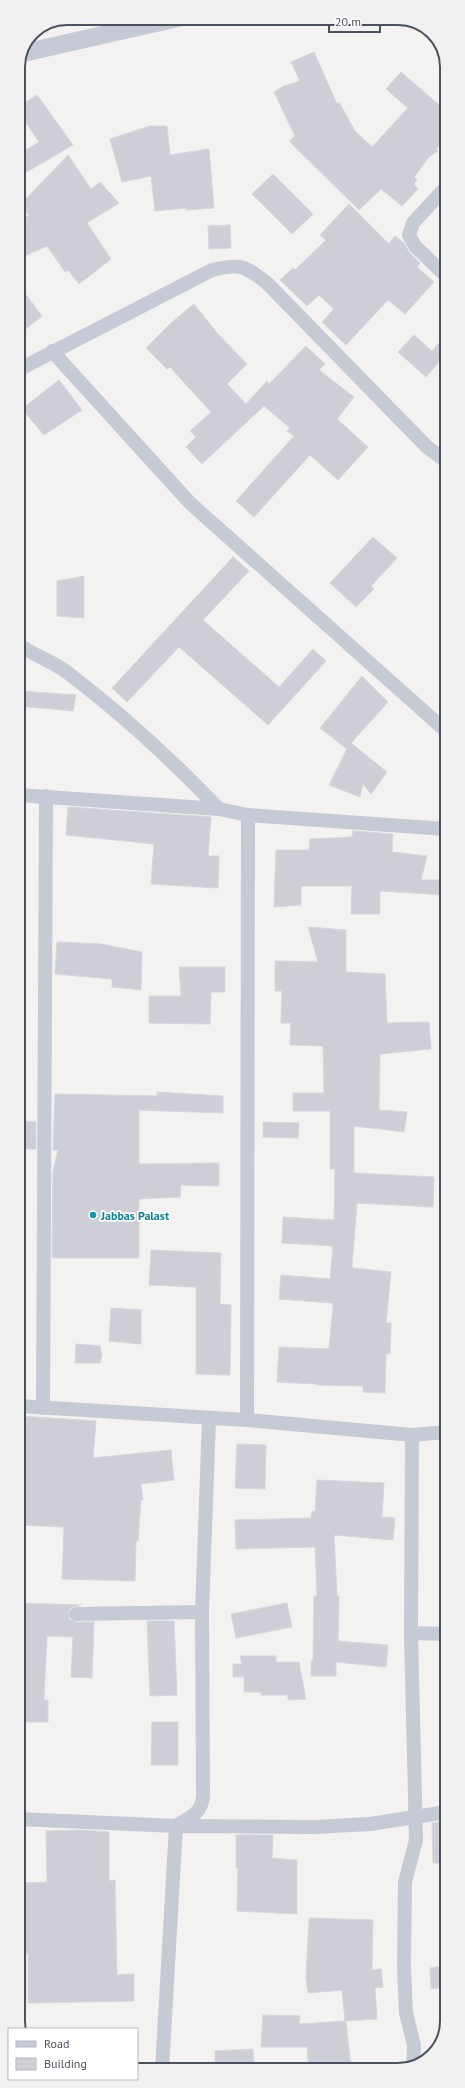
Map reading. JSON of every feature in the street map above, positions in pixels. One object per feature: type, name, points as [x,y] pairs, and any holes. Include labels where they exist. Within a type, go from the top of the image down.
[{"type":"street","points":[[28,52],[147,25]]},
{"type":"street","points":[[440,193],[413,223],[409,235],[415,246],[440,270]]},
{"type":"street","points":[[25,366],[212,270],[230,266],[247,268],[267,283],[427,447],[440,457]]},
{"type":"street","points":[[52,351],[190,502],[440,726]]},
{"type":"street","points":[[25,649],[41,660],[62,669],[93,692],[174,763],[219,809]]},
{"type":"street","points":[[25,795],[219,809],[248,815],[440,829]]},
{"type":"street","points":[[43,1408],[46,796]]},
{"type":"street","points":[[247,1420],[248,815]]},
{"type":"street","points":[[25,1406],[209,1419],[247,1420],[412,1435],[440,1433]]},
{"type":"street","points":[[176,1826],[195,1814],[201,1808],[202,1612],[209,1419]]},
{"type":"street","points":[[412,1435],[411,1632],[416,1840],[405,1882],[404,1896],[406,2013],[414,2045],[413,2060]]},
{"type":"street","points":[[76,1614],[202,1612]]},
{"type":"street","points":[[411,1632],[440,1634]]},
{"type":"street","points":[[25,1819],[176,1826],[314,1827],[370,1824],[440,1813]]},
{"type":"street","points":[[162,2063],[176,1826]]},
{"type":"building","points":[[314,52],[337,104],[339,102],[355,131],[372,147],[408,108],[386,89],[401,72],[440,106],[440,145],[436,149],[438,151],[429,157],[414,177],[417,180],[414,184],[418,189],[402,206],[381,189],[359,210],[289,141],[295,136],[274,92],[284,86],[300,81],[291,62]]},
{"type":"building","points":[[37,95],[73,145],[25,173],[25,151],[39,142],[25,121],[25,103]]},
{"type":"building","points":[[150,126],[167,126],[170,155],[209,149],[214,208],[186,210],[186,208],[155,211],[151,176],[122,182],[110,139]]},
{"type":"building","points":[[68,155],[91,189],[100,182],[119,203],[87,223],[111,259],[79,284],[68,270],[65,272],[47,246],[25,256],[25,217],[29,215],[25,211],[25,200]]},
{"type":"building","points":[[273,174],[313,214],[292,234],[252,194]]},
{"type":"building","points":[[349,204],[389,244],[395,236],[404,243],[409,252],[420,263],[417,267],[434,282],[405,314],[388,300],[346,345],[322,322],[334,309],[319,295],[307,306],[280,280],[293,268],[295,270],[326,240],[320,235]]},
{"type":"building","points":[[230,225],[231,248],[209,249],[208,226]]},
{"type":"building","points":[[25,293],[42,316],[25,329]]},
{"type":"building","points":[[194,304],[217,333],[247,364],[227,384],[246,404],[267,381],[269,384],[306,346],[325,364],[319,370],[354,397],[337,419],[368,447],[338,480],[310,455],[254,517],[236,501],[294,436],[287,431],[290,428],[264,406],[202,464],[186,447],[196,437],[190,431],[211,412],[170,367],[167,369],[146,348],[172,322]]},
{"type":"building","points":[[414,335],[432,351],[439,343],[440,361],[426,377],[398,352]]},
{"type":"building","points":[[59,380],[82,410],[44,435],[25,413],[25,407]]},
{"type":"building","points":[[373,537],[397,558],[371,586],[374,589],[356,607],[330,583]]},
{"type":"building","points":[[233,557],[249,571],[203,620],[279,687],[313,649],[326,661],[268,725],[179,647],[127,702],[112,688]]},
{"type":"building","points":[[84,576],[84,618],[57,616],[57,581]]},
{"type":"building","points":[[362,676],[388,702],[351,743],[387,772],[371,794],[363,784],[360,797],[329,785],[347,749],[320,728]]},
{"type":"building","points":[[25,691],[76,695],[73,711],[25,707]]},
{"type":"building","points":[[68,807],[211,817],[208,856],[219,856],[218,888],[151,884],[154,844],[66,835]]},
{"type":"building","points":[[353,831],[393,834],[392,852],[427,856],[421,880],[440,880],[440,895],[380,891],[380,914],[351,914],[352,886],[301,886],[301,905],[274,907],[276,850],[309,850],[310,839],[352,837]]},
{"type":"building","points":[[308,927],[346,930],[346,972],[385,974],[387,1023],[429,1022],[431,1049],[380,1054],[379,1110],[407,1112],[404,1132],[354,1126],[354,1173],[434,1177],[433,1207],[357,1203],[352,1266],[353,1268],[391,1272],[386,1323],[391,1323],[390,1354],[386,1353],[385,1393],[363,1392],[363,1386],[277,1382],[279,1347],[329,1349],[333,1306],[332,1303],[279,1299],[281,1275],[330,1279],[333,1246],[282,1243],[283,1217],[334,1220],[335,1169],[330,1169],[330,1111],[293,1111],[293,1093],[324,1093],[323,1046],[290,1045],[291,1023],[281,1023],[282,991],[275,991],[275,961],[318,962]]},
{"type":"building","points":[[57,942],[101,944],[142,952],[141,990],[112,987],[112,979],[55,974]]},
{"type":"building","points":[[179,967],[225,967],[225,992],[211,992],[210,1024],[149,1023],[149,996],[181,996]]},
{"type":"building","name":"Jabbas Palast","points":[[157,1092],[223,1096],[223,1113],[139,1110],[139,1164],[219,1163],[219,1186],[181,1185],[180,1197],[139,1199],[139,1258],[52,1258],[53,1171],[58,1150],[53,1150],[55,1094],[157,1096]]},
{"type":"building","points":[[25,1121],[36,1122],[36,1149],[25,1149]]},
{"type":"building","points":[[263,1122],[299,1123],[298,1138],[263,1137]]},
{"type":"building","points":[[151,1250],[221,1253],[220,1304],[231,1305],[230,1375],[196,1374],[196,1287],[149,1285]]},
{"type":"building","points":[[111,1308],[141,1310],[141,1344],[109,1341]]},
{"type":"building","points":[[76,1344],[100,1346],[102,1355],[100,1363],[75,1363]]},
{"type":"building","points":[[25,1416],[96,1421],[93,1458],[171,1450],[174,1480],[141,1484],[143,1500],[141,1500],[138,1541],[136,1541],[135,1581],[62,1579],[64,1527],[25,1525]]},
{"type":"building","points":[[237,1444],[266,1445],[265,1489],[235,1488]]},
{"type":"building","points":[[317,1480],[384,1483],[382,1517],[395,1518],[393,1540],[334,1535],[337,1596],[339,1597],[338,1641],[388,1645],[386,1667],[336,1662],[336,1676],[311,1676],[311,1661],[313,1661],[314,1596],[317,1596],[315,1547],[236,1549],[235,1520],[311,1518],[312,1511],[315,1512]]},
{"type":"building","points":[[25,1603],[81,1605],[72,1607],[69,1610],[69,1619],[76,1622],[94,1622],[92,1678],[71,1677],[73,1637],[47,1636],[44,1700],[48,1700],[48,1722],[25,1722]]},
{"type":"building","points":[[287,1603],[292,1627],[236,1638],[231,1614]]},
{"type":"building","points":[[147,1621],[174,1621],[177,1695],[150,1696]]},
{"type":"building","points":[[240,1656],[276,1656],[276,1662],[299,1662],[306,1699],[288,1700],[288,1695],[261,1695],[261,1692],[244,1692],[244,1677],[233,1677],[233,1664],[242,1664]]},
{"type":"building","points":[[152,1722],[178,1722],[178,1765],[151,1765]]},
{"type":"building","points":[[440,1822],[440,1863],[433,1863],[432,1823]]},
{"type":"building","points":[[81,1830],[109,1832],[109,1881],[115,1880],[117,1975],[134,1974],[134,2001],[28,2003],[28,1953],[25,1953],[25,1883],[47,1882],[46,1831]]},
{"type":"building","points":[[236,1835],[273,1835],[272,1858],[297,1860],[297,1914],[237,1911],[238,1868],[236,1868]]},
{"type":"building","points":[[309,1918],[373,1920],[372,1970],[381,1969],[383,1987],[375,1988],[377,2019],[346,2021],[350,2063],[308,2063],[307,2047],[261,2047],[263,2015],[300,2016],[299,2024],[345,2021],[342,1990],[308,1993],[306,1978]]},
{"type":"building","points":[[440,1966],[440,1988],[431,1989],[430,1968]]},
{"type":"building","points":[[253,2049],[254,2063],[215,2063],[215,2051]]},
{"type":"place","name":"Jabbas Palast","points":[[93,1215]]}]
